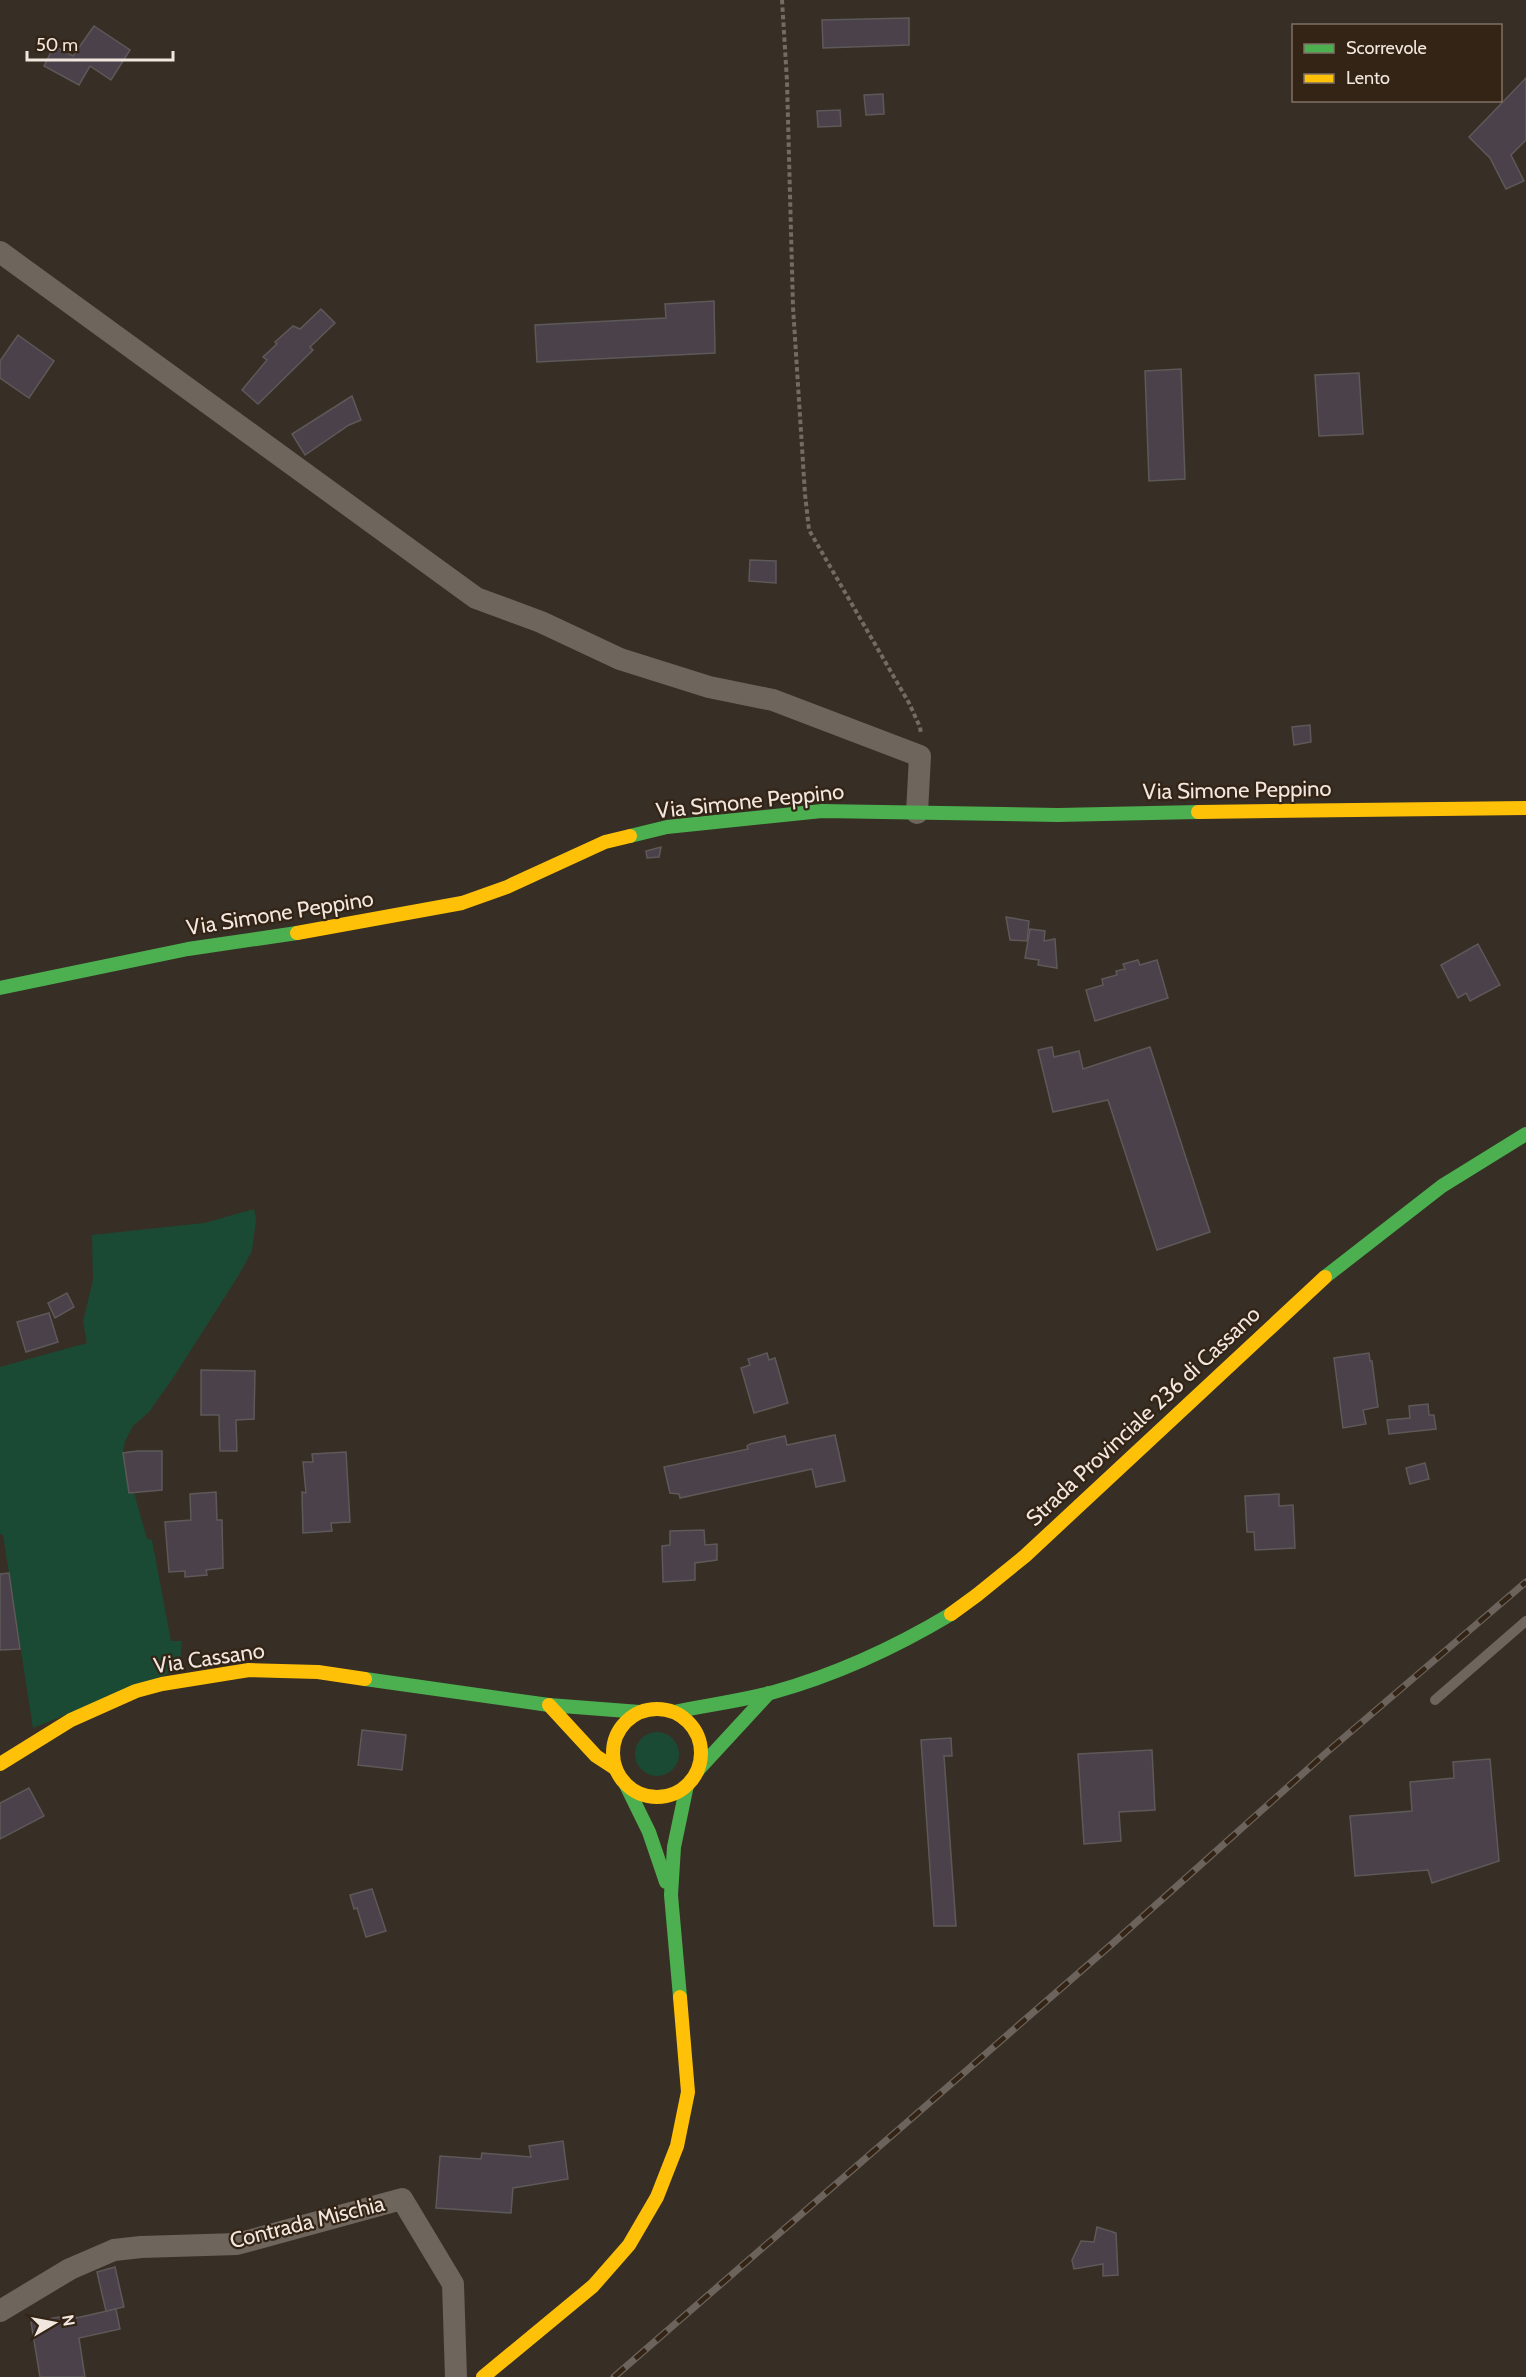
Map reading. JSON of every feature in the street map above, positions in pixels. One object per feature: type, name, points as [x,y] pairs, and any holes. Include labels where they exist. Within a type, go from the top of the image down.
[{"type":"main road","name":"Via Simone Peppino","points":[[0,988],[188,949],[287,935],[462,903],[507,887],[605,842],[667,827],[822,811],[1058,815],[1314,809],[1526,808]]},
{"type":"main road","name":"Strada Provinciale 236 di Cassano","points":[[674,1712],[769,1693],[851,1664],[925,1631],[973,1599],[1025,1556],[1316,1284],[1442,1186],[1526,1134]]},
{"type":"main road","name":"Via Cassano","points":[[0,1764],[71,1720],[118,1698],[162,1684],[249,1670],[318,1672],[549,1705],[640,1712]]},
{"type":"main road","points":[[625,1783],[649,1796],[663,1797],[676,1793],[687,1785],[769,1693]]},
{"type":"main road","points":[[549,1705],[596,1756],[616,1769]]},
{"type":"main road","points":[[671,1895],[649,1832],[616,1769],[613,1756],[614,1742],[620,1729],[640,1712],[663,1709],[674,1712],[686,1719],[697,1736],[701,1757],[698,1770]]},
{"type":"main road","points":[[483,2377],[593,2286],[615,2262],[650,2209],[673,2161],[685,2120],[688,2092],[671,1895],[674,1847],[687,1785]]},
{"type":"street","points":[[0,252],[476,598],[541,622],[620,659],[709,687],[773,700],[920,756],[917,813]]},
{"type":"street","name":"Contrada Mischia","points":[[0,2311],[70,2269],[114,2250],[153,2246],[237,2244],[402,2199],[453,2284],[456,2377]]},
{"type":"lane","points":[[1435,1700],[1526,1621]]},
{"type":"path","points":[[782,0],[787,81],[793,307],[808,524],[815,543],[920,727],[920,756]]},
{"type":"green space","points":[[254,1209],[256,1220],[252,1251],[173,1378],[149,1412],[133,1426],[125,1441],[123,1453],[147,1539],[152,1540],[171,1641],[182,1641],[180,1662],[170,1673],[33,1728],[3,1535],[0,1534],[0,1367],[87,1343],[83,1322],[93,1280],[92,1235],[204,1223]]},
{"type":"green space","points":[[657,1732],[666,1733],[673,1738],[678,1745],[678,1763],[673,1770],[666,1775],[657,1776],[648,1775],[641,1770],[636,1763],[635,1754],[636,1745],[641,1738],[648,1733]]},
{"type":"building","points":[[909,18],[909,45],[823,48],[822,20]]},
{"type":"building","points":[[94,26],[130,50],[111,80],[90,66],[79,85],[44,66],[54,46],[73,56]]},
{"type":"building","points":[[1526,78],[1526,140],[1511,155],[1524,181],[1506,189],[1490,158],[1469,137]]},
{"type":"building","points":[[883,94],[884,114],[866,115],[864,95]]},
{"type":"building","points":[[840,110],[841,126],[818,127],[817,111]]},
{"type":"building","points":[[714,301],[715,353],[537,362],[535,325],[666,318],[665,304]]},
{"type":"building","points":[[321,309],[335,323],[310,347],[313,350],[258,404],[242,390],[267,360],[263,357],[277,344],[275,342],[293,326],[300,329]]},
{"type":"building","points":[[18,335],[54,361],[29,398],[0,378],[0,361]]},
{"type":"building","points":[[1181,369],[1185,479],[1149,481],[1145,371]]},
{"type":"building","points":[[1359,373],[1363,434],[1319,436],[1315,375]]},
{"type":"building","points":[[352,396],[361,420],[349,425],[305,455],[292,434]]},
{"type":"building","points":[[750,560],[776,561],[776,583],[749,581]]},
{"type":"building","points":[[1310,725],[1311,742],[1294,745],[1292,727]]},
{"type":"building","points":[[661,847],[659,857],[647,858],[646,851]]},
{"type":"building","points":[[1006,917],[1029,921],[1027,941],[1010,940]]},
{"type":"building","points":[[1030,929],[1045,931],[1044,941],[1055,939],[1057,968],[1038,965],[1039,960],[1025,958]]},
{"type":"building","points":[[1478,944],[1500,985],[1470,1001],[1466,993],[1458,998],[1441,965]]},
{"type":"building","points":[[1138,960],[1140,965],[1157,960],[1168,998],[1095,1021],[1086,990],[1103,985],[1102,979],[1117,975],[1116,971],[1125,969],[1123,964]]},
{"type":"building","points":[[1052,1047],[1054,1057],[1079,1051],[1083,1069],[1150,1047],[1210,1232],[1157,1250],[1108,1100],[1053,1112],[1038,1050]]},
{"type":"building","points":[[67,1293],[74,1307],[55,1318],[48,1303]]},
{"type":"building","points":[[49,1313],[58,1342],[26,1352],[17,1322]]},
{"type":"building","points":[[767,1353],[769,1360],[775,1358],[788,1403],[754,1413],[741,1368],[750,1365],[748,1359]]},
{"type":"building","points":[[1369,1353],[1378,1407],[1363,1410],[1366,1424],[1343,1428],[1334,1358]]},
{"type":"building","points":[[201,1370],[255,1371],[254,1419],[236,1420],[237,1451],[220,1451],[219,1415],[201,1415]]},
{"type":"building","points":[[1428,1404],[1429,1415],[1434,1415],[1436,1429],[1389,1434],[1387,1420],[1410,1418],[1409,1406]]},
{"type":"building","points":[[835,1435],[845,1481],[816,1487],[812,1469],[680,1498],[679,1494],[670,1493],[664,1467],[748,1449],[747,1446],[750,1444],[785,1436],[787,1445]]},
{"type":"building","points":[[162,1451],[162,1490],[129,1493],[123,1453]]},
{"type":"building","points":[[346,1452],[350,1522],[331,1523],[332,1531],[303,1533],[302,1492],[306,1493],[303,1462],[313,1462],[312,1454]]},
{"type":"building","points":[[1425,1463],[1429,1479],[1410,1484],[1406,1468]]},
{"type":"building","points":[[216,1492],[217,1520],[222,1520],[223,1568],[206,1570],[207,1575],[185,1577],[185,1571],[169,1572],[165,1522],[191,1520],[190,1494]]},
{"type":"building","points":[[1279,1494],[1279,1506],[1293,1505],[1295,1548],[1255,1550],[1254,1532],[1247,1532],[1245,1496]]},
{"type":"building","points":[[704,1530],[705,1545],[717,1544],[717,1560],[695,1563],[695,1580],[663,1582],[662,1546],[670,1545],[670,1531]]},
{"type":"building","points":[[9,1573],[20,1649],[0,1650],[0,1574]]},
{"type":"building","points":[[362,1730],[406,1735],[402,1770],[358,1765]]},
{"type":"building","points":[[951,1738],[952,1756],[944,1756],[956,1926],[934,1926],[921,1740]]},
{"type":"building","points":[[1152,1750],[1155,1810],[1119,1812],[1121,1841],[1084,1844],[1078,1754]]},
{"type":"building","points":[[1490,1759],[1499,1861],[1432,1883],[1428,1870],[1355,1876],[1350,1816],[1412,1811],[1410,1782],[1454,1778],[1453,1762]]},
{"type":"building","points":[[29,1788],[44,1816],[0,1839],[0,1803]]},
{"type":"building","points":[[372,1889],[386,1931],[366,1937],[357,1908],[354,1909],[350,1895]]},
{"type":"building","points":[[563,2141],[568,2179],[513,2188],[511,2213],[436,2208],[440,2156],[481,2159],[482,2153],[531,2157],[529,2146]]},
{"type":"building","points":[[1097,2227],[1116,2233],[1118,2275],[1103,2276],[1103,2264],[1074,2269],[1072,2260],[1081,2241],[1094,2242]]},
{"type":"building","points":[[115,2267],[124,2307],[106,2311],[97,2272]]},
{"type":"building","points":[[116,2309],[120,2329],[79,2338],[85,2377],[40,2377],[31,2322],[75,2314],[76,2318]]},
{"type":"railway","points":[[614,2377],[1112,1944],[1327,1752],[1526,1582]]},
{"type":"traffic: fast","points":[[630,836],[667,827],[822,811],[1058,815],[1198,812]]},
{"type":"traffic: fast","points":[[0,988],[188,949],[297,933]]},
{"type":"traffic: fast","points":[[1325,1277],[1442,1186],[1526,1134]]},
{"type":"traffic: fast","points":[[674,1712],[762,1695],[820,1677],[887,1649],[951,1614]]},
{"type":"traffic: fast","points":[[365,1679],[549,1705],[640,1712]]},
{"type":"traffic: fast","points":[[698,1770],[769,1693]]},
{"type":"traffic: fast","points":[[625,1783],[649,1832],[666,1882]]},
{"type":"traffic: fast","points":[[680,1997],[671,1895],[674,1847],[687,1785]]},
{"type":"traffic: slow","points":[[1198,812],[1526,808]]},
{"type":"traffic: slow","points":[[297,933],[462,903],[507,887],[605,842],[630,836]]},
{"type":"traffic: slow","points":[[951,1614],[1025,1556],[1325,1277]]},
{"type":"traffic: slow","points":[[0,1764],[71,1720],[136,1691],[162,1684],[249,1670],[318,1672],[365,1679]]},
{"type":"traffic: slow","points":[[549,1705],[596,1756],[616,1769]]},
{"type":"traffic: slow","points":[[657,1709],[674,1713],[688,1722],[697,1736],[701,1753],[697,1770],[688,1784],[674,1793],[657,1797],[640,1793],[626,1784],[617,1770],[613,1753],[617,1736],[626,1722],[640,1713],[657,1709]]},
{"type":"traffic: slow","points":[[483,2377],[593,2286],[629,2245],[657,2197],[677,2146],[688,2092],[680,1997]]}]
